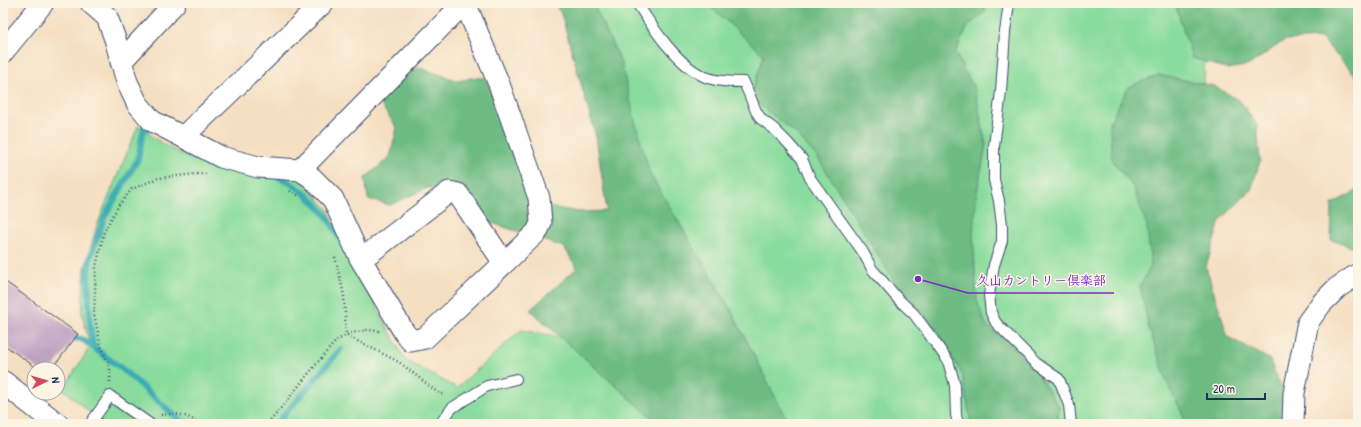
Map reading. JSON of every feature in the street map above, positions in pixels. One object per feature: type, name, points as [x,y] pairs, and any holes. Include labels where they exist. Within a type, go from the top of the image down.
[{"type":"street","points":[[3,52],[43,3]]},
{"type":"street","points":[[91,3],[107,17],[127,82],[137,103],[152,122],[221,157],[258,167],[300,170],[311,177],[333,200],[360,258],[404,332],[411,341],[425,338],[537,232],[541,223],[540,198],[499,84],[464,3],[300,170]]},
{"type":"street","points":[[122,62],[175,3]]},
{"type":"street","points":[[183,137],[323,3]]},
{"type":"street","points":[[360,258],[371,252],[449,192],[458,194],[504,263]]},
{"type":"street","points":[[1292,424],[1294,394],[1308,322],[1321,304],[1337,288],[1358,274]]},
{"type":"street","points":[[3,382],[57,424]]},
{"type":"lane","points":[[637,3],[650,22],[683,63],[697,74],[721,81],[744,82],[756,111],[761,119],[773,128],[802,159],[810,178],[863,252],[872,269],[898,299],[914,314],[948,361],[955,386],[956,415],[958,424]]},
{"type":"lane","points":[[1009,3],[1005,32],[1002,92],[994,146],[994,180],[999,201],[1002,241],[994,265],[989,295],[991,313],[996,323],[1036,363],[1059,379],[1069,405],[1071,424]]},
{"type":"lane","points":[[440,424],[452,408],[487,386],[516,379]]},
{"type":"lane","points":[[90,424],[110,396],[150,424]]},
{"type":"path","points":[[110,396],[110,369],[101,346],[94,314],[96,267],[104,232],[119,205],[132,189],[158,178],[212,174]]},
{"type":"path","points":[[288,190],[300,196]]},
{"type":"path","points":[[333,251],[338,264],[344,295],[346,336]]},
{"type":"path","points":[[268,424],[337,340],[351,333],[367,330],[404,332]]},
{"type":"path","points":[[346,336],[399,362],[436,392],[462,401]]},
{"type":"path","points":[[157,416],[175,413],[190,417],[200,424]]},
{"type":"green space","points":[[554,3],[1233,3],[1205,55],[1192,347],[1280,424],[715,424],[607,211],[596,136],[561,13]]},
{"type":"green space","points":[[554,3],[593,3],[621,63],[650,174],[731,310],[789,424],[659,424],[530,310],[577,268],[564,247],[486,221],[458,189],[427,188],[390,205],[368,199],[365,178],[390,157],[397,128],[379,102],[399,80],[417,67],[459,81],[471,78],[485,78],[498,106],[536,205],[579,212],[607,211],[596,136],[561,13]]},
{"type":"green space","points":[[700,3],[985,3],[985,12],[968,26],[955,53],[975,90],[986,145],[977,192],[973,235],[977,301],[986,325],[1026,357],[1059,407],[1057,424],[971,424],[963,376],[936,329],[893,279],[818,158],[794,132],[750,97],[764,55],[711,7]]},
{"type":"green space","points":[[1175,3],[1358,3],[1358,79],[1321,38],[1285,40],[1249,65],[1228,69],[1192,58]]},
{"type":"green space","points":[[1159,75],[1214,86],[1240,101],[1257,125],[1260,161],[1251,190],[1220,221],[1206,267],[1228,337],[1269,359],[1284,393],[1280,424],[1184,424],[1184,417],[1167,382],[1149,329],[1140,286],[1151,266],[1147,226],[1133,187],[1111,159],[1110,122],[1128,87]]},
{"type":"green space","points":[[138,126],[169,148],[203,161],[233,168],[295,173],[327,208],[347,251],[405,360],[457,388],[521,330],[561,337],[665,424],[103,424],[66,392],[66,384],[90,347],[82,313],[85,268],[97,225]]},
{"type":"green space","points":[[1358,190],[1358,248],[1355,248],[1331,240],[1332,204]]},
{"type":"building","points":[[3,280],[78,334],[58,361],[27,361],[3,344]]},
{"type":"waterway","points":[[93,347],[90,323],[88,273],[90,258],[105,216],[138,159],[144,126],[150,129]]},
{"type":"waterway","points":[[278,177],[303,192],[320,208],[332,225],[343,245]]},
{"type":"waterway","points":[[70,334],[74,338],[82,339],[121,368],[184,424]]},
{"type":"waterway","points":[[276,424],[341,349]]},
{"type":"place","name":"久山カントリー倶楽部","points":[[918,279]]}]
